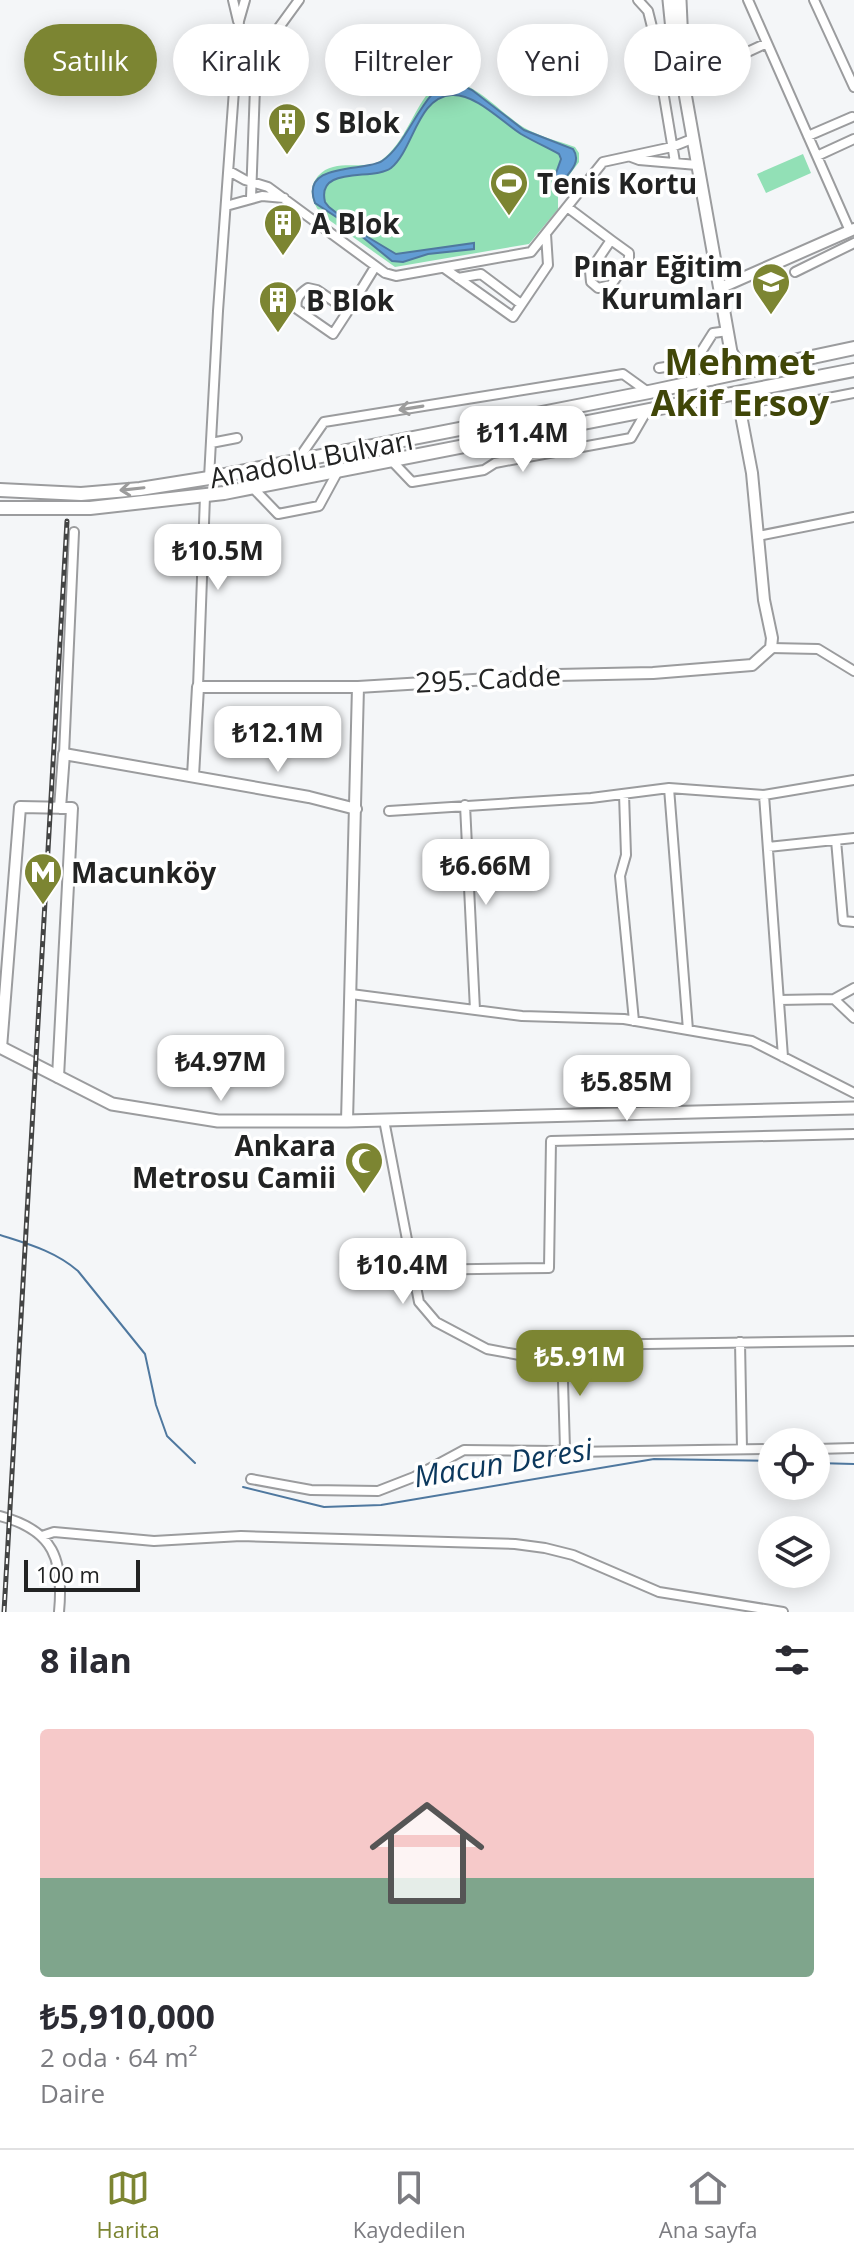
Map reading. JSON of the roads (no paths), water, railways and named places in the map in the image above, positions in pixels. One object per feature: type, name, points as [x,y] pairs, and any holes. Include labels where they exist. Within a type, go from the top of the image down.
[{"type":"main road","points":[[660,0],[670,20]]},
{"type":"main road","points":[[669,0],[671,24]]},
{"type":"main road","points":[[680,0],[681,24]]},
{"type":"main road","points":[[685,96],[731,352],[729,361],[712,379]]},
{"type":"main road","name":"Anadolu Bulvarı","points":[[0,490],[81,494],[209,478],[649,392],[854,348]]},
{"type":"main road","points":[[731,352],[736,360],[754,370]]},
{"type":"main road","name":"Anadolu Bulvarı","points":[[0,508],[132,505],[205,496],[854,370]]},
{"type":"main road","points":[[0,483],[45,487],[53,493]]},
{"type":"main road","points":[[0,515],[56,509]]},
{"type":"main road","points":[[1,1048],[123,1107],[218,1121],[347,1121],[854,1108]]},
{"type":"street","points":[[233,0],[239,21]]},
{"type":"street","points":[[209,478],[239,21],[245,0]]},
{"type":"street","points":[[251,198],[256,59],[299,0]]},
{"type":"street","points":[[638,0],[648,11],[653,31],[675,162]]},
{"type":"street","points":[[720,288],[852,230],[748,0]]},
{"type":"street","points":[[814,0],[854,87]]},
{"type":"street","points":[[751,50],[767,43]]},
{"type":"street","points":[[808,136],[852,117]]},
{"type":"street","points":[[229,171],[268,187],[375,267],[396,276],[531,252],[603,162],[672,147],[692,139]]},
{"type":"street","points":[[817,156],[854,139]]},
{"type":"street","points":[[631,157],[697,165]]},
{"type":"street","points":[[226,206],[262,196],[285,198]]},
{"type":"street","points":[[567,207],[629,253],[629,260],[611,285],[598,288],[591,282],[590,271],[611,240]]},
{"type":"street","points":[[444,268],[513,317],[548,265],[546,233]]},
{"type":"street","points":[[795,272],[854,243]]},
{"type":"street","points":[[348,311],[317,290],[308,288],[296,302],[297,309],[333,334],[348,311],[375,267]]},
{"type":"street","points":[[458,278],[481,274],[521,304]]},
{"type":"street","points":[[659,368],[696,360],[713,333],[728,331]]},
{"type":"street","points":[[297,461],[324,422],[623,374],[649,392]]},
{"type":"street","points":[[741,415],[854,393]]},
{"type":"street","points":[[737,394],[752,473],[771,648],[818,649],[854,671]]},
{"type":"street","points":[[392,461],[412,482],[484,470],[495,463],[631,438],[646,412]]},
{"type":"street","points":[[211,443],[237,438]]},
{"type":"street","points":[[253,488],[278,514],[319,506],[338,471]]},
{"type":"street","points":[[193,776],[205,496]]},
{"type":"street","points":[[758,536],[854,517]]},
{"type":"street","points":[[60,808],[74,532]]},
{"type":"street","name":"295. Cadde","points":[[198,687],[358,687],[557,675],[653,673],[752,665],[771,648]]},
{"type":"street","points":[[347,1121],[358,687]]},
{"type":"street","points":[[64,754],[309,797],[356,809]]},
{"type":"street","points":[[389,811],[591,798],[669,788],[764,795],[854,780]]},
{"type":"street","points":[[669,788],[688,1030]]},
{"type":"street","points":[[624,794],[626,855],[620,876],[634,1021]]},
{"type":"street","points":[[764,795],[783,1057]]},
{"type":"street","points":[[465,805],[475,1010]]},
{"type":"street","points":[[1,1048],[20,807],[72,808],[58,1077]]},
{"type":"street","points":[[768,847],[854,838]]},
{"type":"street","points":[[836,840],[843,921],[854,922]]},
{"type":"street","points":[[779,1000],[834,999],[854,988]]},
{"type":"street","points":[[351,994],[522,1016],[634,1021],[752,1041],[854,1093]]},
{"type":"street","points":[[834,999],[854,1018]]},
{"type":"street","points":[[384,1120],[419,1302],[436,1322],[487,1349],[525,1356],[562,1348],[854,1341]]},
{"type":"street","points":[[412,1270],[549,1268],[551,1141],[854,1134]]},
{"type":"street","points":[[740,1342],[742,1449]]},
{"type":"street","points":[[562,1348],[565,1449]]},
{"type":"street","points":[[830,1449],[854,1448]]},
{"type":"street","points":[[251,1479],[311,1490],[378,1491],[414,1477],[464,1450],[758,1449]]},
{"type":"street","points":[[0,1516],[23,1523],[42,1536],[59,1563],[62,1579],[59,1612]]},
{"type":"street","points":[[42,1536],[54,1532],[154,1541],[241,1536],[515,1544],[573,1555],[659,1592],[783,1612]]},
{"type":"water","points":[[430,96],[448,96],[440,98],[423,114],[391,168],[383,172],[337,178],[325,190],[325,202],[329,207],[366,236],[396,254],[474,243],[474,249],[428,254],[403,262],[392,261],[315,203],[313,190],[317,180],[325,174],[382,161],[401,141]]},
{"type":"water","points":[[461,96],[480,96],[524,130],[573,149],[576,155],[574,166],[555,191],[555,176],[561,159],[559,154],[521,134]]},
{"type":"waterway","name":"Macun Deresi","points":[[0,1235],[51,1253],[78,1271],[145,1354],[156,1405],[167,1436],[195,1463]]},
{"type":"waterway","name":"Macun Deresi","points":[[243,1487],[324,1507],[381,1505],[654,1459],[758,1461]]},
{"type":"waterway","name":"Macun Deresi","points":[[830,1463],[854,1464]]},
{"type":"railway","points":[[4,1612],[67,521]]},
{"type":"place","name":"S Blok","points":[[287,156]]},
{"type":"place","name":"Tenis Kortu","points":[[509,217]]},
{"type":"place","name":"A Blok","points":[[283,257]]},
{"type":"place","name":"Pınar Eğitim Kurumları","points":[[771,316]]},
{"type":"place","name":"B Blok","points":[[278,334]]},
{"type":"place","name":"Macunköy","points":[[43,906]]},
{"type":"place","name":"Ankara Metrosu Camii","points":[[364,1195]]},
{"type":"district","name":"Mehmet Akif Ersoy","points":[[740,382]]}]
